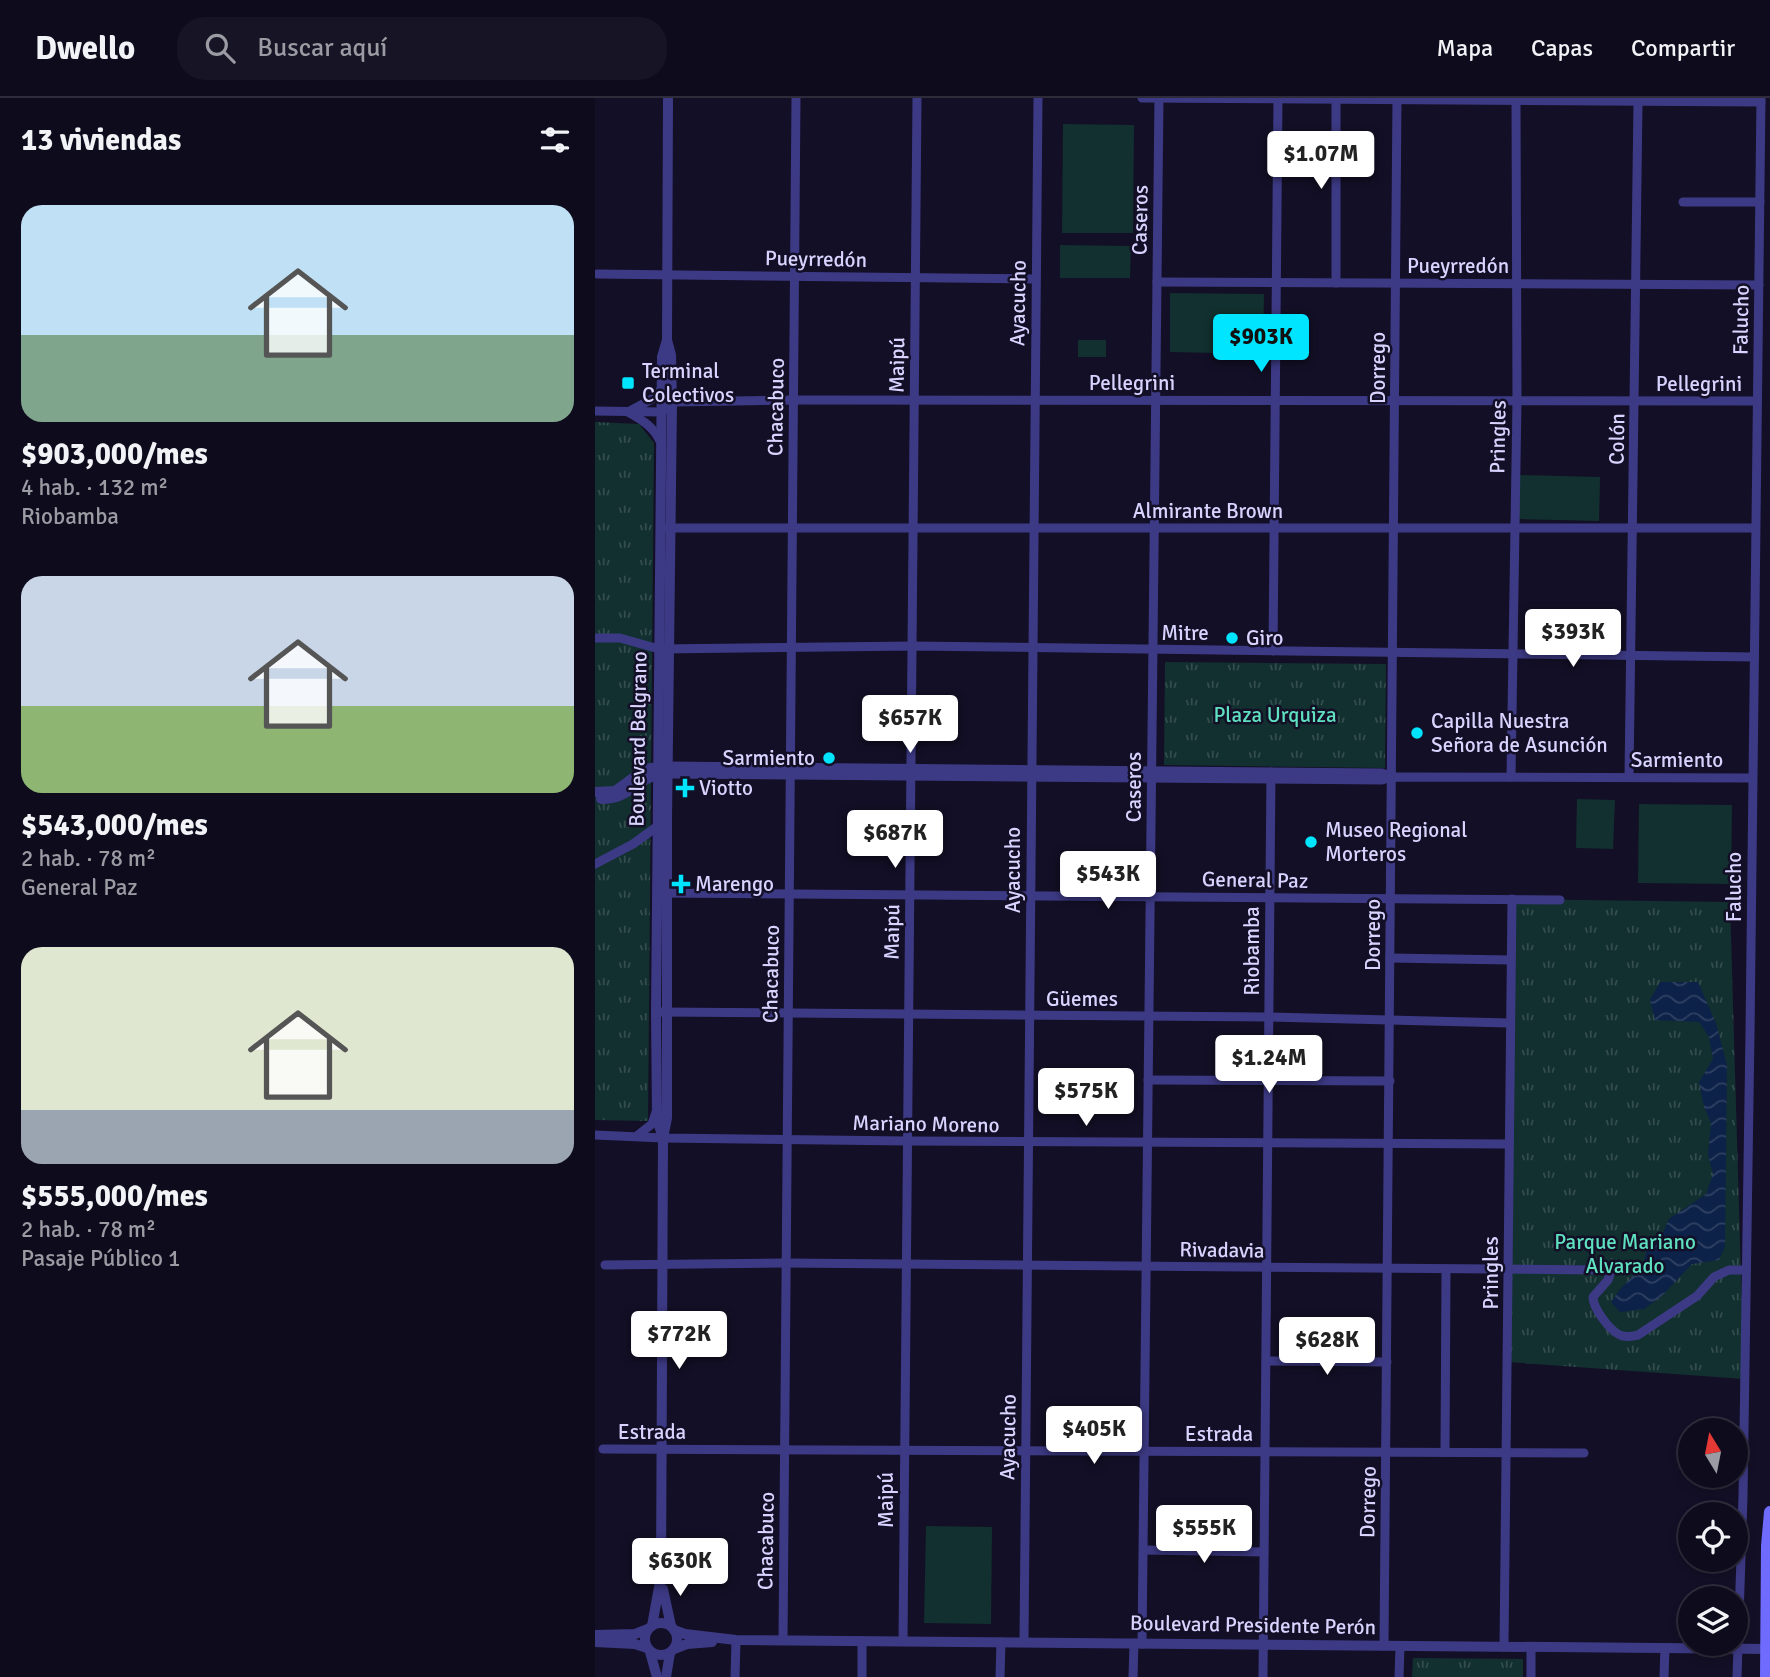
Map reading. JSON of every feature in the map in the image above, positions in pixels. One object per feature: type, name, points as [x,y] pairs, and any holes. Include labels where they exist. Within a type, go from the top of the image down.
[{"type":"main road","points":[[1766,1677],[1767,1546],[1770,1512]]},
{"type":"street","name":"Boulevard Belgrano","points":[[663,1138],[657,1109],[662,893],[667,820],[663,770],[665,528],[672,402],[671,355],[667,340],[668,98]]},
{"type":"street","name":"Chacabuco","points":[[783,1640],[796,98]]},
{"type":"street","name":"Maipú","points":[[903,1641],[917,98]]},
{"type":"street","name":"Ayacucho","points":[[1024,1642],[1038,98]]},
{"type":"street","points":[[1142,98],[1638,102],[1761,100]]},
{"type":"street","name":"Caseros","points":[[1133,1677],[1138,1644],[1144,1550],[1146,1452],[1159,98]]},
{"type":"street","points":[[1273,651],[1278,99]]},
{"type":"street","name":"Dorrego","points":[[1384,1646],[1397,99]]},
{"type":"street","points":[[1336,100],[1336,283]]},
{"type":"street","name":"Pringles","points":[[1511,776],[1517,401],[1516,100]]},
{"type":"street","name":"Falucho","points":[[1739,1586],[1743,1497],[1761,100]]},
{"type":"street","name":"Colón","points":[[1629,777],[1638,102]]},
{"type":"street","points":[[1683,202],[1760,202]]},
{"type":"street","name":"Pueyrredón","points":[[597,274],[1036,279]]},
{"type":"street","name":"Pueyrredón","points":[[1157,282],[1759,285]]},
{"type":"street","name":"Boulevard Belgrano","points":[[665,528],[661,443],[662,357],[667,340]]},
{"type":"street","points":[[628,411],[654,398],[662,388]]},
{"type":"street","name":"Pellegrini","points":[[672,402],[1757,401]]},
{"type":"street","points":[[595,411],[662,412],[672,402]]},
{"type":"street","points":[[628,411],[655,431],[661,443]]},
{"type":"street","name":"Almirante Brown","points":[[665,528],[1755,528]]},
{"type":"street","name":"Mitre","points":[[595,638],[620,638],[664,649],[913,646],[1754,657]]},
{"type":"street","points":[[595,792],[615,791],[645,769],[663,770]]},
{"type":"street","name":"Boulevard Belgrano","points":[[662,893],[657,827],[663,770]]},
{"type":"street","points":[[595,799],[620,797],[663,770]]},
{"type":"street","name":"Sarmiento","points":[[663,770],[1271,776],[1381,780],[1392,777],[1511,776],[1752,778]]},
{"type":"street","name":"Riobamba","points":[[1263,1677],[1271,776]]},
{"type":"street","points":[[595,864],[632,844],[667,820]]},
{"type":"street","name":"General Paz","points":[[662,893],[1560,900]]},
{"type":"street","name":"Pringles","points":[[1504,1647],[1512,900]]},
{"type":"street","points":[[1390,958],[1511,960]]},
{"type":"street","name":"Boulevard Belgrano","points":[[650,1627],[661,1576],[663,1138],[667,1118],[661,1012]]},
{"type":"street","name":"Güemes","points":[[661,1012],[1269,1017],[1509,1023]]},
{"type":"street","points":[[1148,1080],[1389,1081]]},
{"type":"street","points":[[636,1136],[652,1124],[657,1109]]},
{"type":"street","name":"Mariano Moreno","points":[[595,1135],[787,1140],[1509,1144]]},
{"type":"street","name":"Rivadavia","points":[[605,1265],[786,1263],[1609,1271],[1608,1280],[1596,1293],[1593,1304],[1612,1328],[1620,1335],[1629,1337],[1638,1335],[1697,1296],[1719,1273],[1746,1270]]},
{"type":"street","points":[[1445,1452],[1446,1270]]},
{"type":"street","points":[[1266,1361],[1387,1362]]},
{"type":"street","name":"Estrada","points":[[603,1450],[1584,1453]]},
{"type":"street","points":[[1144,1550],[1264,1552]]},
{"type":"street","name":"Boulevard Belgrano","points":[[661,1576],[672,1628]]},
{"type":"street","name":"Boulevard Presidente Perón","points":[[595,1635],[635,1634],[662,1623],[685,1634],[736,1640]]},
{"type":"street","points":[[650,1627],[644,1639],[657,1677]]},
{"type":"street","points":[[666,1677],[677,1639],[672,1628]]},
{"type":"street","points":[[735,1677],[736,1640]]},
{"type":"street","name":"Boulevard Presidente Perón","points":[[595,1643],[635,1644],[660,1656],[687,1644],[736,1640],[1678,1648]]},
{"type":"street","points":[[862,1641],[862,1677]]},
{"type":"street","points":[[1000,1642],[1000,1677]]},
{"type":"street","points":[[1399,1677],[1400,1646]]},
{"type":"street","points":[[1531,1647],[1531,1677]]},
{"type":"street","points":[[1664,1677],[1665,1648]]},
{"type":"street","name":"Boulevard Presidente Perón","points":[[1748,1649],[1768,1650]]},
{"type":"street","name":"Falucho","points":[[1737,1656],[1737,1677]]},
{"type":"green space","points":[[1063,124],[1134,125],[1133,233],[1062,233]]},
{"type":"green space","points":[[1060,245],[1131,246],[1130,278],[1060,278]]},
{"type":"green space","points":[[1170,293],[1264,294],[1263,354],[1170,352]]},
{"type":"green space","points":[[1078,340],[1106,340],[1106,357],[1078,357]]},
{"type":"green space","points":[[595,422],[639,424],[654,443],[648,1121],[595,1120]]},
{"type":"green space","points":[[1519,475],[1600,477],[1599,521],[1518,519]]},
{"type":"green space","name":"Plaza Urquiza","points":[[1165,662],[1386,664],[1385,768],[1164,765]]},
{"type":"green space","points":[[1577,799],[1615,800],[1613,849],[1576,848]]},
{"type":"green space","points":[[1639,804],[1732,805],[1731,884],[1638,883]]},
{"type":"green space","name":"Parque Mariano Alvarado","points":[[1512,899],[1730,902],[1744,1379],[1508,1362]]},
{"type":"green space","points":[[926,1526],[992,1527],[991,1624],[924,1623]]},
{"type":"green space","points":[[1413,1658],[1523,1659],[1523,1677],[1412,1677]]},
{"type":"water","points":[[1660,982],[1698,982],[1716,1023],[1727,1065],[1725,1246],[1719,1260],[1692,1264],[1662,1296],[1644,1309],[1620,1312],[1611,1302],[1642,1267],[1648,1246],[1661,1237],[1669,1219],[1706,1194],[1713,1174],[1708,1155],[1711,1123],[1704,1107],[1699,1082],[1713,1059],[1709,1037],[1699,1022],[1655,1020],[1650,1000]]},
{"type":"place","name":"Terminal Colectivos","points":[[628,383]]},
{"type":"place","name":"Giro","points":[[1232,638]]},
{"type":"place","name":"Capilla Nuestra Señora de Asunción","points":[[1417,733]]},
{"type":"place","name":"Sarmiento","points":[[829,758]]},
{"type":"place","name":"Viotto","points":[[685,788]]},
{"type":"place","name":"Museo Regional Morteros","points":[[1311,842]]},
{"type":"place","name":"Marengo","points":[[681,884]]}]
